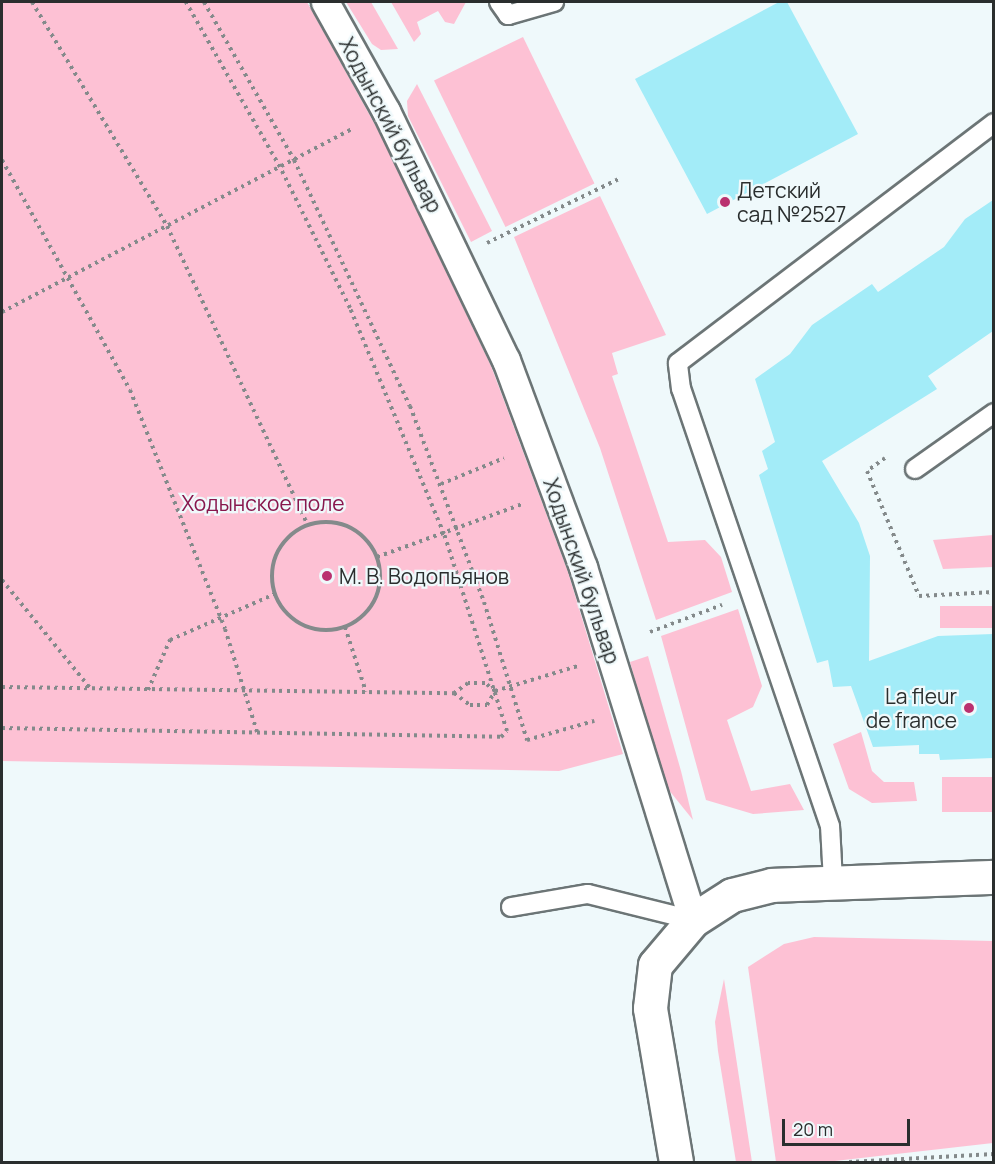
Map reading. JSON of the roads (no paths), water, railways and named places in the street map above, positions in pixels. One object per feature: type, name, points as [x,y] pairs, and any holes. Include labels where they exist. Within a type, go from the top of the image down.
[{"type":"street","name":"Ходынский бульвар","points":[[325,2],[386,111],[459,256],[538,443],[630,710],[693,920]]},
{"type":"street","points":[[676,1162],[650,1008],[655,965],[693,920],[732,895],[772,885],[993,877]]},
{"type":"lane","points":[[499,2],[508,15],[554,2]]},
{"type":"lane","points":[[833,881],[830,826],[681,389],[678,363],[993,123]]},
{"type":"lane","points":[[915,469],[993,413]]},
{"type":"lane","points":[[511,907],[588,894],[693,920]]},
{"type":"place","name":"Детский сад №2527","points":[[725,202]]},
{"type":"place","name":"М. В. Водопьянов","points":[[327,576]]},
{"type":"place","name":"La fleur de france","points":[[969,708]]},
{"type":"park label","name":"Ходынское поле","points":[[263,503]]}]
